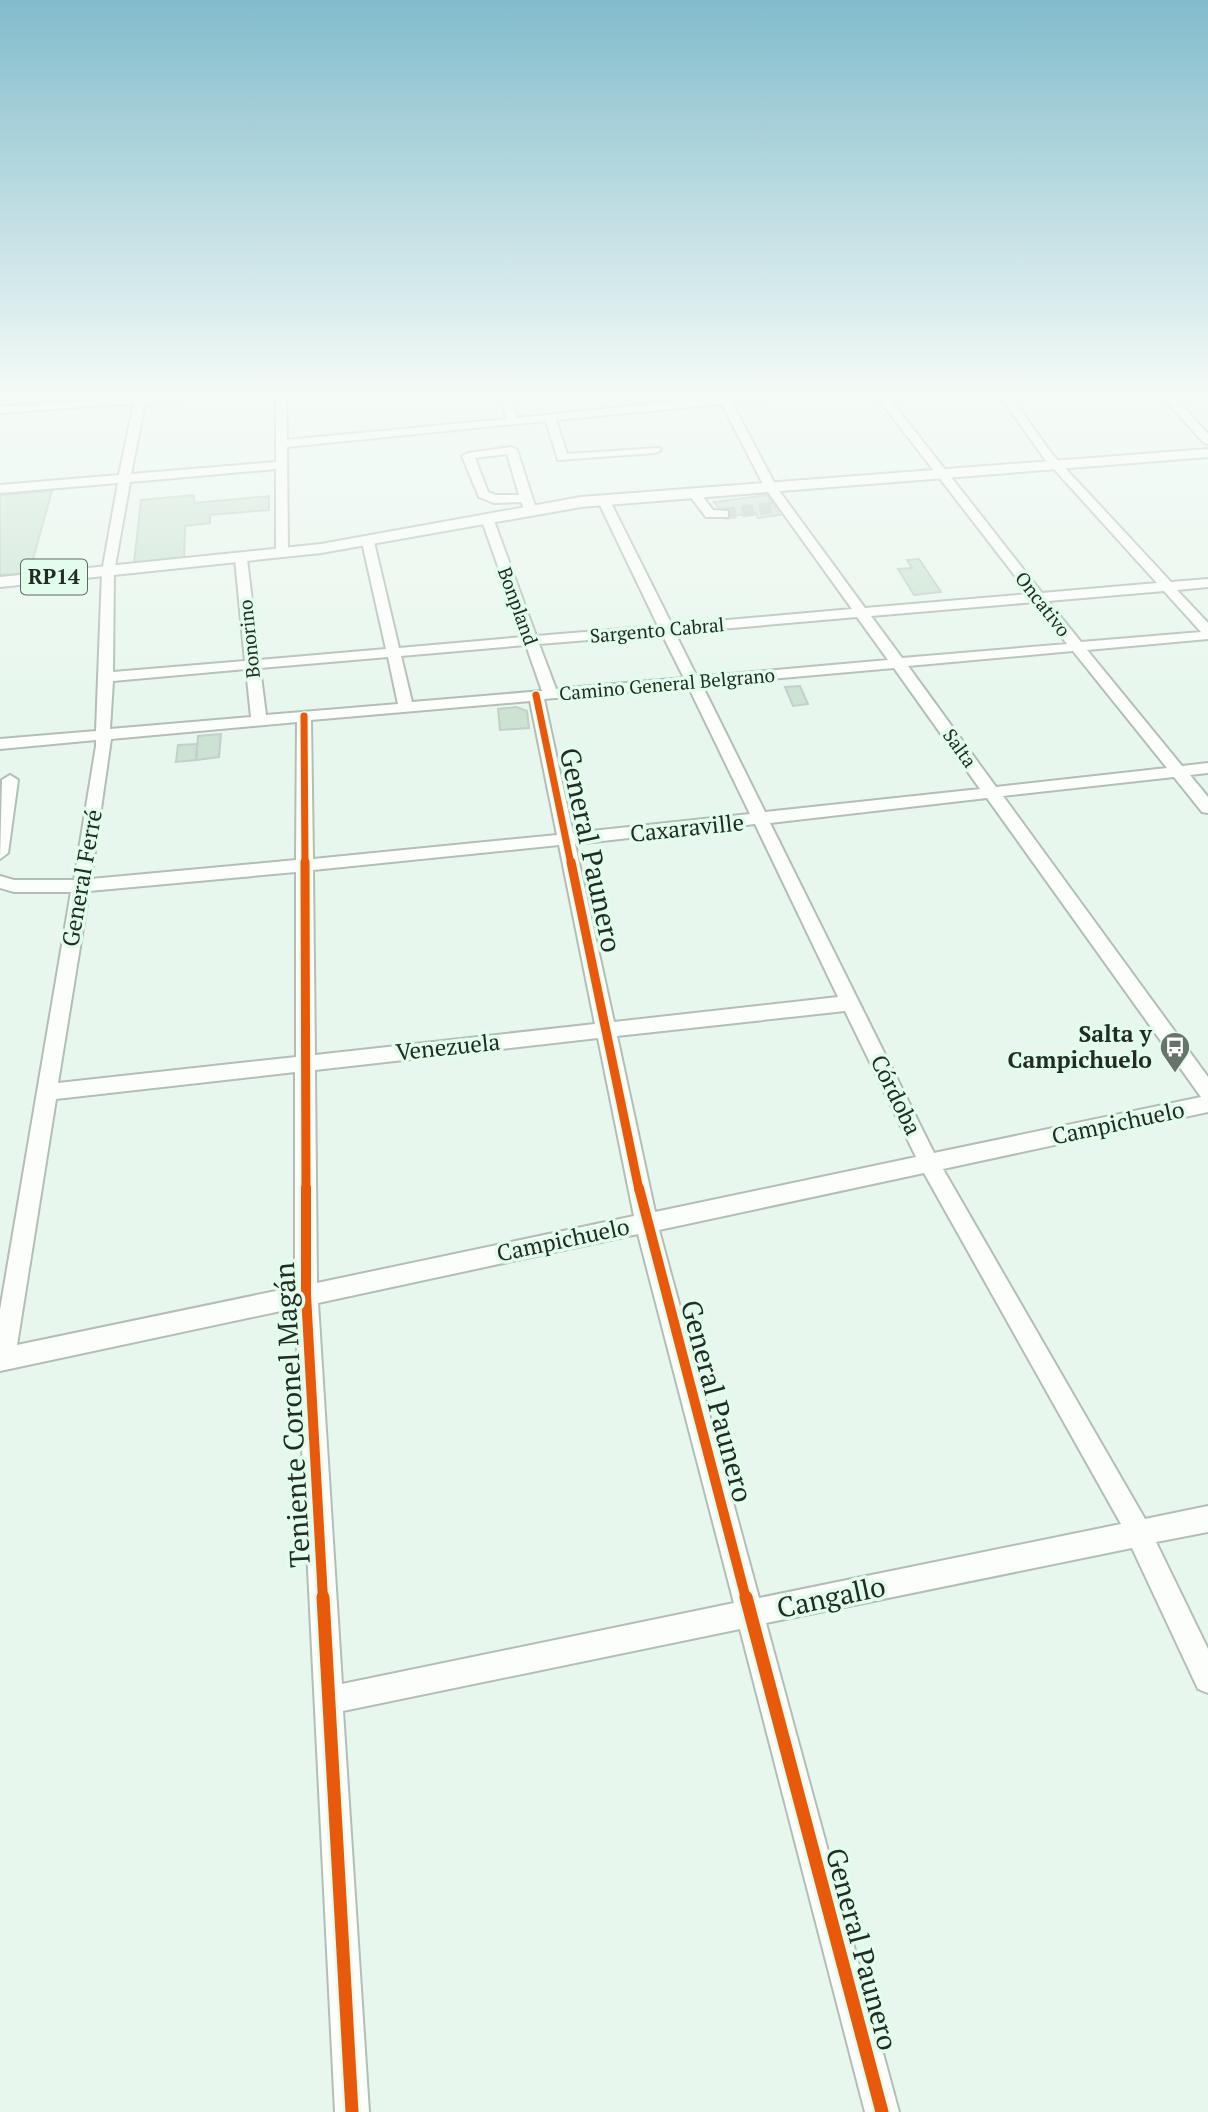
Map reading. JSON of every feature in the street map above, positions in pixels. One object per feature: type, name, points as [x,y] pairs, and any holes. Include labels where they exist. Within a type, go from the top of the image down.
[{"type":"main road","name":"RP14","points":[[0,582],[241,559],[368,542],[487,518],[528,504],[687,496]]},
{"type":"street","name":"General Ferré","points":[[2,1360],[104,746],[102,715],[106,677],[108,572],[121,496]]},
{"type":"street","points":[[282,553],[283,496]]},
{"type":"street","points":[[486,496],[528,504],[525,496]]},
{"type":"street","points":[[695,496],[710,514],[724,514]]},
{"type":"street","name":"Salta","points":[[774,496],[779,506],[900,664],[1208,1092]]},
{"type":"street","name":"Oncativo","points":[[956,496],[1208,808]]},
{"type":"street","points":[[1083,496],[1208,633]]},
{"type":"street","name":"Córdoba","points":[[604,501],[929,1163],[1139,1533],[1208,1679]]},
{"type":"street","name":"Bonpland","points":[[487,518],[531,640],[543,694]]},
{"type":"street","points":[[368,542],[406,707]]},
{"type":"street","name":"Bonorino","points":[[241,559],[259,719]]},
{"type":"street","name":"Sargento Cabral","points":[[106,677],[1208,583]]},
{"type":"street","name":"Camino General Belgrano","points":[[0,744],[900,664],[1208,633]]},
{"type":"street","name":"General Paunero","points":[[543,694],[564,840],[646,1222],[882,2112]]},
{"type":"street","name":"Teniente Coronel Magán","points":[[304,716],[306,1295],[352,2112]]},
{"type":"street","name":"Caxaraville","points":[[0,882],[4,885],[24,887],[81,885],[304,866],[760,820],[1208,768]]},
{"type":"street","name":"Venezuela","points":[[46,1093],[851,1003]]},
{"type":"street","name":"Campichuelo","points":[[2,1360],[1208,1104]]},
{"type":"street","name":"Cangallo","points":[[330,1700],[1208,1519]]},
{"type":"lane","points":[[0,853],[10,780]]},
{"type":"building","points":[[0,496],[51,496],[29,573],[0,575]]},
{"type":"building","points":[[194,496],[194,503],[269,496],[269,510],[210,515],[210,523],[185,526],[184,558],[134,563],[141,500]]},
{"type":"building","points":[[767,496],[780,515],[758,518],[755,513],[726,517],[714,502]]},
{"type":"building","points":[[919,559],[941,592],[914,595],[898,569],[912,568],[907,560]]},
{"type":"building","points":[[800,686],[808,704],[793,706],[785,687]]},
{"type":"building","points":[[516,707],[527,711],[529,728],[500,730],[498,709]]},
{"type":"building","points":[[221,734],[219,757],[196,760],[198,736]]},
{"type":"building","points":[[197,744],[196,760],[176,762],[178,745]]},
{"type":"tunnel","points":[[724,514],[775,507]]},
{"type":"cycle path","points":[[536,695],[646,1222],[882,2112]]},
{"type":"cycle path","points":[[304,716],[306,1295],[352,2112]]},
{"type":"place","name":"Salta y Campichuelo","points":[[1175,1074]]}]
